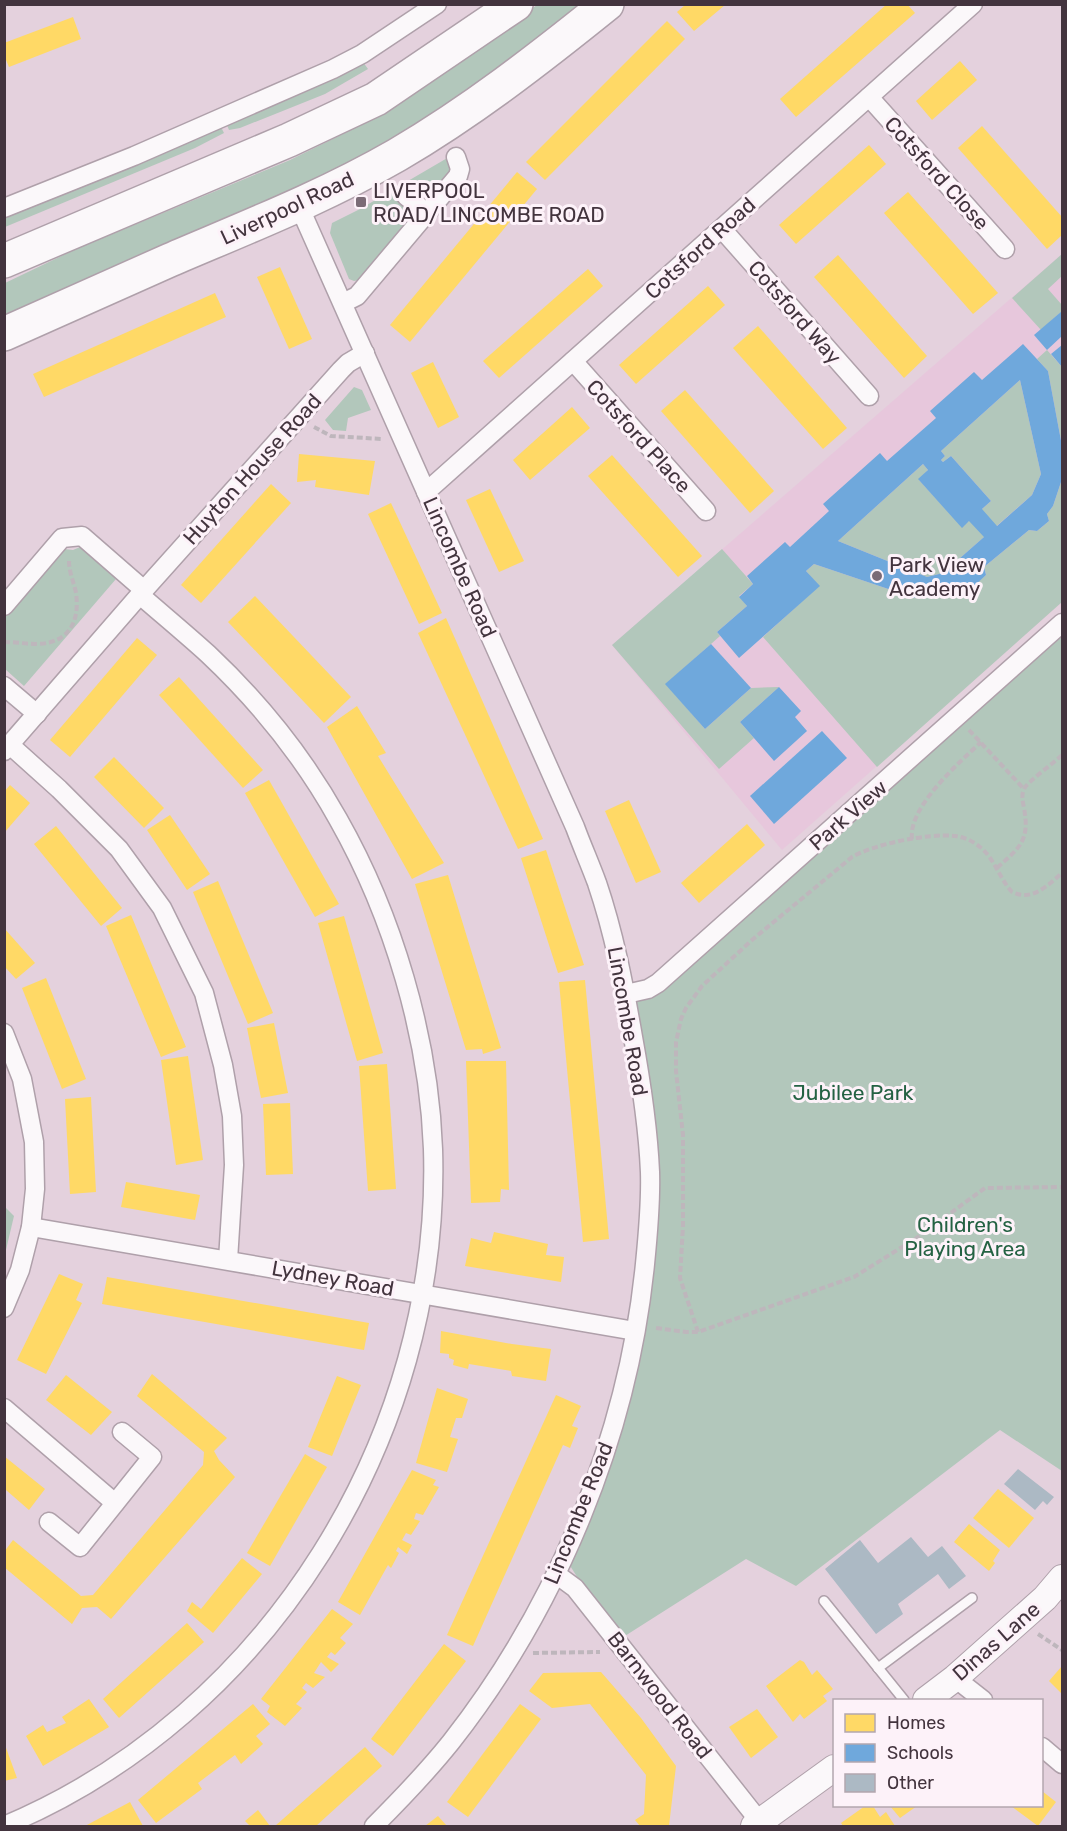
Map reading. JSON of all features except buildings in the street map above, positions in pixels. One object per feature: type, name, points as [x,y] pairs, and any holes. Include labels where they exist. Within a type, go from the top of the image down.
[{"type":"highway","points":[[4,261],[289,140],[376,99],[516,4]]},
{"type":"highway","name":"Liverpool Road","points":[[4,334],[130,277],[299,206],[396,155],[433,133],[526,69],[608,4]]},
{"type":"street","points":[[4,208],[134,156],[333,69],[362,54],[438,4]]},
{"type":"street","name":"Cotsford Road","points":[[426,492],[973,4]]},
{"type":"street","name":"Cotsford Close","points":[[869,97],[1005,249]]},
{"type":"street","points":[[343,303],[357,296],[458,176],[460,169],[456,157]]},
{"type":"street","points":[[406,196],[427,213]]},
{"type":"street","name":"Lincombe Road","points":[[299,206],[575,827],[597,883],[626,993],[641,1084],[650,1172],[648,1229],[641,1303],[636,1328],[625,1382],[608,1440],[580,1518],[556,1574],[511,1654],[450,1742],[374,1827]]},
{"type":"street","name":"Cotsford Way","points":[[722,229],[869,396]]},
{"type":"street","name":"Huyton House Road","points":[[7,748],[297,418],[348,363],[365,353]]},
{"type":"street","name":"Cotsford Place","points":[[573,361],[706,511]]},
{"type":"street","points":[[4,606],[62,538],[82,536],[208,654],[270,719],[338,819],[372,888],[396,951],[421,1049],[430,1113],[433,1189],[430,1240],[422,1293],[401,1380],[368,1469],[351,1505],[319,1559],[265,1633],[206,1695],[145,1746],[81,1788],[51,1805],[4,1826]]},
{"type":"street","name":"Park View","points":[[626,993],[648,989],[658,982],[958,718],[1062,623]]},
{"type":"street","points":[[4,686],[38,714]]},
{"type":"street","points":[[7,748],[59,789],[119,849],[162,908],[204,993],[223,1065],[232,1116],[234,1165],[228,1260]]},
{"type":"street","points":[[4,1033],[22,1079],[34,1142],[35,1189],[31,1227],[20,1270],[4,1308]]},
{"type":"street","name":"Lydney Road","points":[[31,1227],[636,1328]]},
{"type":"street","points":[[4,1408],[115,1503]]},
{"type":"street","points":[[49,1522],[80,1547],[152,1457],[122,1432]]},
{"type":"street","name":"Barnwood Road","points":[[556,1574],[575,1588],[626,1651],[757,1824]]},
{"type":"street","name":"Dinas Lane","points":[[929,1699],[1045,1599],[1062,1578]]},
{"type":"street","points":[[955,1678],[981,1699]]},
{"type":"street","points":[[1043,1750],[1062,1764]]},
{"type":"street","points":[[757,1824],[833,1769]]},
{"type":"lane","points":[[878,1668],[972,1598]]},
{"type":"lane","points":[[824,1601],[902,1699]]},
{"type":"path","points":[[297,418],[331,436],[385,439],[400,433]]},
{"type":"path","points":[[4,642],[48,643],[64,636],[74,625],[76,594],[69,564],[69,537]]},
{"type":"path","points":[[958,718],[1024,789]]},
{"type":"path","points":[[912,839],[913,825],[924,803],[950,772],[981,742]]},
{"type":"path","points":[[997,868],[1023,842],[1027,827],[1022,798],[1024,789],[1062,755]]},
{"type":"path","points":[[698,1332],[680,1278],[683,1226],[683,1135],[676,1071],[676,1042],[686,1008],[702,986],[752,940],[852,857],[869,849],[912,839],[945,836],[963,838],[980,847],[1012,892],[1024,895],[1038,892],[1062,873]]},
{"type":"path","points":[[636,1328],[698,1332],[855,1277],[915,1239],[985,1188],[1062,1186]]},
{"type":"path","points":[[511,1654],[626,1651]]},
{"type":"shaded area","name":"Park View Academy","points":[[1062,254],[1062,602],[782,850],[612,645]]},
{"type":"green space","points":[[537,5],[589,5],[451,103],[372,154],[297,189],[87,278],[5,317],[5,283],[76,249],[290,160],[359,126],[432,79]]},
{"type":"green space","points":[[363,62],[368,69],[325,94],[240,128],[229,130],[227,125],[322,84]]},
{"type":"green space","points":[[221,127],[224,133],[195,148],[5,227],[5,216]]},
{"type":"green space","points":[[449,157],[452,170],[431,196],[419,196],[406,187],[396,199],[408,211],[408,224],[359,280],[349,279],[330,233],[332,223]]},
{"type":"green space","points":[[1062,254],[1062,276],[1048,289],[1062,305],[1062,311],[1041,330],[1012,298]]},
{"type":"green space","points":[[1047,350],[1062,367],[1062,446],[1048,371],[1037,359]]},
{"type":"green space","points":[[1020,380],[1041,474],[1032,495],[943,573],[927,577],[838,541],[923,464],[928,470],[919,480],[962,527],[991,501],[951,456],[943,462],[941,460],[945,456],[941,451]]},
{"type":"green space","points":[[354,387],[362,390],[371,410],[348,418],[346,431],[333,430],[325,420]]},
{"type":"green space","points":[[1062,479],[1062,602],[877,767],[763,637],[819,586],[806,571],[814,564],[915,598],[951,595],[964,584],[972,587],[986,575],[984,567],[1029,530],[1037,531],[1049,521],[1047,514],[1053,506]]},
{"type":"green space","points":[[80,547],[116,579],[24,686],[5,669],[5,617],[64,549],[73,550]]},
{"type":"green space","points":[[722,549],[753,584],[739,596],[747,606],[717,632],[720,636],[666,684],[705,729],[751,688],[779,687],[740,722],[754,738],[719,769],[612,645]]},
{"type":"green space","name":"Jubilee Park","points":[[1062,623],[1062,1471],[1000,1430],[796,1586],[746,1559],[617,1641],[564,1556],[627,1396],[650,1172],[626,994],[639,992]]},
{"type":"green space","points":[[5,1207],[14,1216],[5,1254]]},
{"type":"place","name":"LIVERPOOL ROAD/LINCOMBE ROAD","points":[[361,202]]},
{"type":"place","name":"Park View Academy","points":[[877,576]]},
{"type":"park label","name":"Children's Playing Area","points":[[965,1236]]}]
